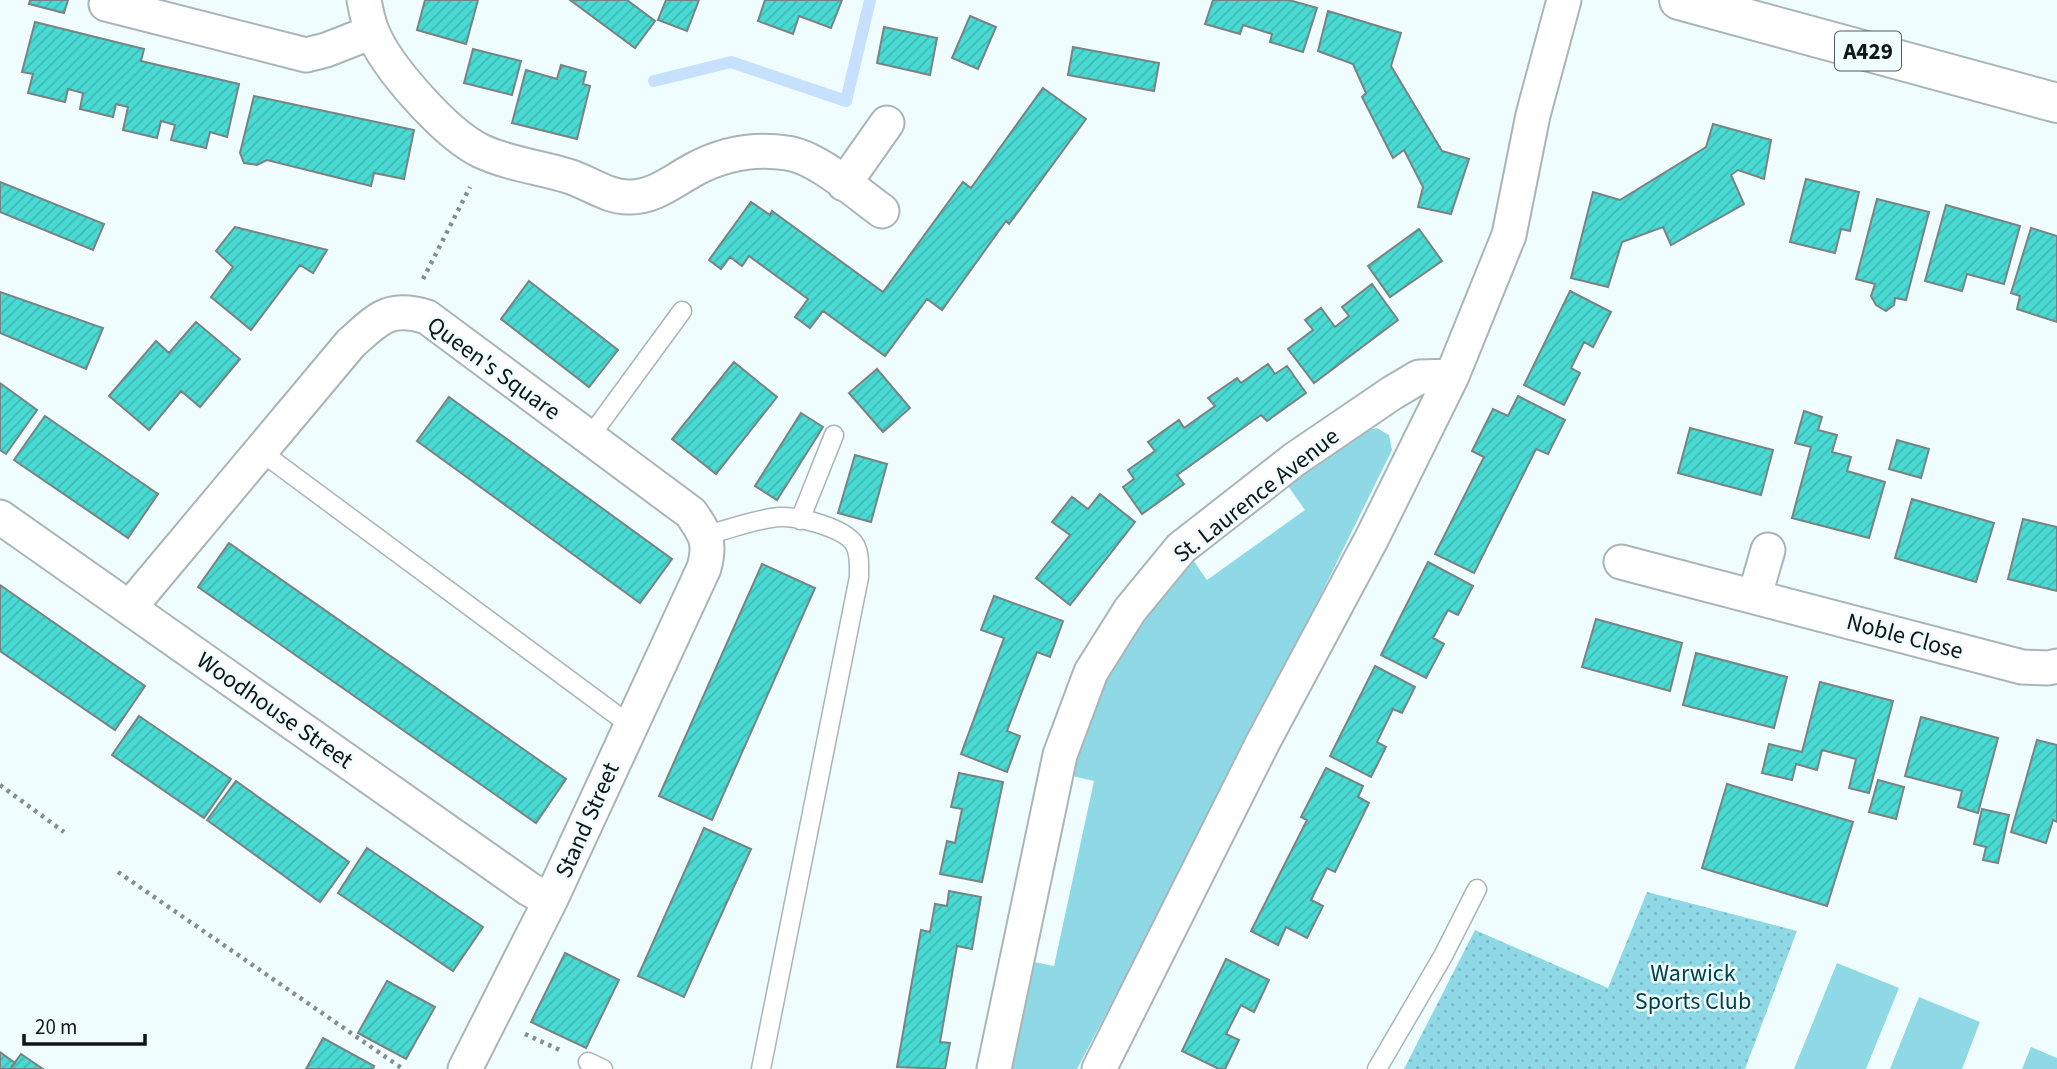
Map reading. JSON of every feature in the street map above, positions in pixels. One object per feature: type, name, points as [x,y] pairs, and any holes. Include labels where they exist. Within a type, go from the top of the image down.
[{"type":"main road","name":"A429","points":[[1679,0],[2057,103]]},
{"type":"street","points":[[364,0],[372,32],[382,51],[424,102],[450,131],[480,150],[507,161],[569,176],[613,195],[628,197],[644,195],[668,186],[727,154],[758,150],[791,153],[815,164],[882,211]]},
{"type":"street","points":[[1099,1069],[1263,742],[1372,538],[1452,376],[1509,235],[1533,115],[1564,0]]},
{"type":"street","points":[[106,4],[157,8],[306,55],[372,32]]},
{"type":"street","points":[[844,184],[887,123]]},
{"type":"street","name":"Queen's Square","points":[[130,607],[351,343],[387,315],[407,311],[426,317],[691,513],[706,535]]},
{"type":"street","name":"St. Laurence Avenue","points":[[994,1069],[1060,755],[1091,672],[1130,610],[1181,548],[1295,459],[1419,377],[1452,376]]},
{"type":"street","name":"Woodhouse Street","points":[[0,517],[550,901]]},
{"type":"street","name":"Stand Street","points":[[465,1069],[550,901],[704,568],[708,552],[706,535]]},
{"type":"street","points":[[1755,595],[1768,550]]},
{"type":"street","name":"Noble Close","points":[[1621,562],[2022,667],[2057,666]]},
{"type":"lane","points":[[589,438],[681,311]]},
{"type":"lane","points":[[800,520],[834,435]]},
{"type":"lane","points":[[260,451],[630,725]]},
{"type":"lane","points":[[706,535],[781,517],[833,527],[849,536],[858,556],[859,577],[761,1069]]},
{"type":"lane","points":[[1377,1069],[1443,956],[1477,889]]},
{"type":"path","points":[[407,311],[480,168],[480,150]]},
{"type":"path","points":[[0,785],[64,832]]},
{"type":"path","points":[[118,872],[403,1069]]},
{"type":"path","points":[[490,1018],[596,1066]]},
{"type":"green space","points":[[1377,428],[1389,435],[1392,450],[1237,765],[1077,1069],[1001,1069],[1024,960],[1054,966],[1094,781],[1064,774],[1098,677],[1191,557],[1207,580],[1305,510],[1288,486],[1362,431]]},
{"type":"green space","name":"Warwick Sports Club","points":[[1647,892],[1797,931],[1745,1069],[1404,1069],[1475,930],[1608,988]]},
{"type":"green space","points":[[1837,963],[1899,988],[1866,1069],[1794,1069]]},
{"type":"green space","points":[[1919,997],[1980,1022],[1962,1069],[1890,1069]]},
{"type":"green space","points":[[2031,1047],[2057,1058],[2057,1069],[2022,1069]]},
{"type":"building","points":[[30,0],[68,0],[64,13],[29,4]]},
{"type":"building","points":[[425,0],[478,0],[466,44],[417,30]]},
{"type":"building","points":[[570,0],[627,0],[655,21],[635,48]]},
{"type":"building","points":[[666,0],[699,0],[687,31],[658,20]]},
{"type":"building","points":[[765,0],[842,0],[831,28],[799,16],[793,34],[758,21]]},
{"type":"building","points":[[1213,0],[1289,0],[1317,8],[1303,52],[1270,42],[1272,34],[1243,25],[1240,34],[1205,24]]},
{"type":"building","points":[[1328,11],[1401,33],[1391,66],[1442,151],[1469,159],[1451,214],[1418,207],[1423,187],[1404,150],[1393,158],[1362,97],[1366,93],[1353,64],[1318,51]]},
{"type":"building","points":[[970,16],[996,27],[978,69],[952,58]]},
{"type":"building","points":[[35,22],[144,49],[141,61],[239,84],[227,137],[210,132],[206,148],[171,140],[175,125],[161,121],[157,138],[123,130],[128,107],[116,104],[113,117],[80,109],[83,93],[68,89],[65,102],[28,93],[33,74],[22,72]]},
{"type":"building","points":[[884,27],[937,38],[930,75],[877,63]]},
{"type":"building","points":[[1073,47],[1159,63],[1154,91],[1068,75]]},
{"type":"building","points":[[473,49],[521,61],[512,95],[464,83]]},
{"type":"building","points":[[561,65],[586,72],[583,84],[590,86],[577,139],[512,123],[526,70],[557,79]]},
{"type":"building","points":[[1043,88],[1086,119],[1009,224],[1006,221],[942,310],[927,299],[885,356],[823,311],[810,328],[795,317],[808,299],[749,256],[742,266],[730,257],[721,269],[709,260],[751,202],[770,215],[772,211],[883,292],[963,182],[971,188]]},
{"type":"building","points":[[254,96],[414,130],[404,179],[374,173],[371,186],[267,160],[257,165],[244,163],[240,153]]},
{"type":"building","points":[[1713,124],[1771,140],[1764,179],[1738,170],[1731,175],[1744,204],[1671,245],[1663,227],[1622,242],[1608,287],[1571,278],[1593,192],[1620,200],[1706,147]]},
{"type":"building","points":[[1806,179],[1859,192],[1850,231],[1841,229],[1835,253],[1790,242]]},
{"type":"building","points":[[0,182],[104,224],[93,250],[0,212]]},
{"type":"building","points":[[1877,199],[1929,212],[1906,300],[1895,298],[1894,305],[1886,311],[1876,305],[1871,296],[1875,284],[1856,279]]},
{"type":"building","points":[[1946,205],[2020,226],[2004,284],[1967,274],[1962,291],[1925,281]]},
{"type":"building","points":[[235,227],[327,250],[313,273],[300,265],[251,330],[211,297],[233,267],[216,251]]},
{"type":"building","points":[[2031,228],[2057,236],[2057,322],[2017,309],[2020,296],[2011,293]]},
{"type":"building","points":[[1419,229],[1442,261],[1390,297],[1368,266]]},
{"type":"building","points":[[529,281],[618,350],[589,387],[501,319]]},
{"type":"building","points":[[1372,284],[1398,320],[1314,383],[1288,349],[1313,330],[1305,320],[1321,308],[1335,327],[1349,316],[1342,307]]},
{"type":"building","points":[[1570,291],[1611,312],[1593,347],[1584,342],[1571,368],[1580,373],[1564,405],[1524,385]]},
{"type":"building","points":[[0,292],[103,328],[86,369],[0,333]]},
{"type":"building","points":[[196,322],[240,359],[200,407],[181,391],[149,430],[109,396],[156,341],[169,353]]},
{"type":"building","points":[[734,362],[777,397],[716,474],[672,439]]},
{"type":"building","points":[[1268,364],[1275,374],[1287,366],[1306,393],[1267,421],[1261,415],[1177,475],[1184,484],[1142,514],[1123,487],[1134,479],[1128,470],[1155,451],[1148,442],[1179,420],[1184,428],[1215,406],[1208,398],[1237,378],[1241,383]]},
{"type":"building","points":[[877,369],[910,408],[883,432],[849,393]]},
{"type":"building","points":[[0,383],[37,410],[6,454],[0,450]]},
{"type":"building","points":[[1518,396],[1565,420],[1548,454],[1536,449],[1474,573],[1435,554],[1484,457],[1472,451],[1493,409],[1508,416]]},
{"type":"building","points":[[449,397],[672,559],[640,603],[417,441]]},
{"type":"building","points":[[1804,411],[1822,417],[1818,430],[1837,435],[1832,452],[1851,457],[1847,471],[1885,482],[1869,538],[1792,518],[1811,447],[1795,443]]},
{"type":"building","points":[[801,413],[823,427],[777,500],[755,486]]},
{"type":"building","points":[[45,416],[158,494],[128,538],[14,460]]},
{"type":"building","points":[[1690,428],[1773,450],[1761,495],[1678,473]]},
{"type":"building","points":[[1897,440],[1929,449],[1921,478],[1889,469]]},
{"type":"building","points":[[855,455],[887,464],[871,522],[838,513]]},
{"type":"building","points":[[1100,494],[1135,522],[1070,605],[1036,578],[1070,535],[1052,522],[1072,497],[1088,509]]},
{"type":"building","points":[[1912,499],[1994,523],[1976,582],[1895,558]]},
{"type":"building","points":[[2023,519],[2057,527],[2057,591],[2008,579]]},
{"type":"building","points":[[229,543],[566,779],[536,823],[198,587]]},
{"type":"building","points":[[1428,562],[1473,586],[1458,615],[1448,610],[1433,638],[1444,644],[1426,678],[1381,655]]},
{"type":"building","points":[[762,564],[815,588],[712,820],[659,796]]},
{"type":"building","points":[[0,585],[145,686],[115,730],[0,651]]},
{"type":"building","points":[[994,596],[1063,621],[1050,657],[1037,652],[1007,731],[1020,736],[1007,772],[961,754],[1004,638],[981,630]]},
{"type":"building","points":[[1596,619],[1682,643],[1670,691],[1582,667]]},
{"type":"building","points":[[1696,653],[1787,677],[1774,728],[1683,705]]},
{"type":"building","points":[[1375,666],[1415,687],[1402,713],[1393,709],[1377,742],[1386,747],[1371,777],[1330,756]]},
{"type":"building","points":[[1820,682],[1893,701],[1869,793],[1849,788],[1856,759],[1822,750],[1817,770],[1796,764],[1792,780],[1762,773],[1769,744],[1802,752]]},
{"type":"building","points":[[139,716],[231,779],[204,818],[112,755]]},
{"type":"building","points":[[1921,717],[1998,738],[1978,813],[1958,807],[1962,791],[1905,776]]},
{"type":"building","points":[[2037,740],[2057,745],[2057,822],[2053,820],[2046,843],[2011,832]]},
{"type":"building","points":[[1326,768],[1363,786],[1358,797],[1369,803],[1335,872],[1327,868],[1311,900],[1323,906],[1307,938],[1286,927],[1278,945],[1251,931],[1307,820],[1301,817]]},
{"type":"building","points":[[959,773],[1003,782],[982,882],[940,874],[947,841],[955,843],[962,809],[951,807]]},
{"type":"building","points":[[1878,780],[1904,787],[1896,819],[1869,812]]},
{"type":"building","points":[[236,781],[349,862],[320,902],[207,820]]},
{"type":"building","points":[[1727,784],[1853,822],[1827,906],[1702,868]]},
{"type":"building","points":[[1982,809],[2009,815],[1998,863],[1983,860],[1986,847],[1974,844]]},
{"type":"building","points":[[704,828],[751,849],[684,997],[638,976]]},
{"type":"building","points":[[367,848],[483,927],[453,971],[338,893]]},
{"type":"building","points":[[949,891],[981,897],[972,949],[957,946],[940,1042],[950,1043],[945,1069],[897,1067],[921,930],[930,932],[935,904],[947,906]]},
{"type":"building","points":[[565,953],[619,980],[586,1048],[531,1022]]},
{"type":"building","points":[[1226,959],[1269,980],[1254,1012],[1241,1005],[1226,1034],[1239,1040],[1225,1069],[1219,1069],[1182,1051]]},
{"type":"building","points":[[387,981],[435,1007],[406,1059],[358,1033]]},
{"type":"building","points":[[323,1038],[374,1066],[373,1069],[306,1069]]},
{"type":"building","points":[[0,1052],[15,1063],[10,1069],[0,1069]]},
{"type":"building","points":[[21,1054],[43,1069],[10,1069]]},
{"type":"waterway","points":[[654,81],[731,62],[846,101],[870,0]]}]
